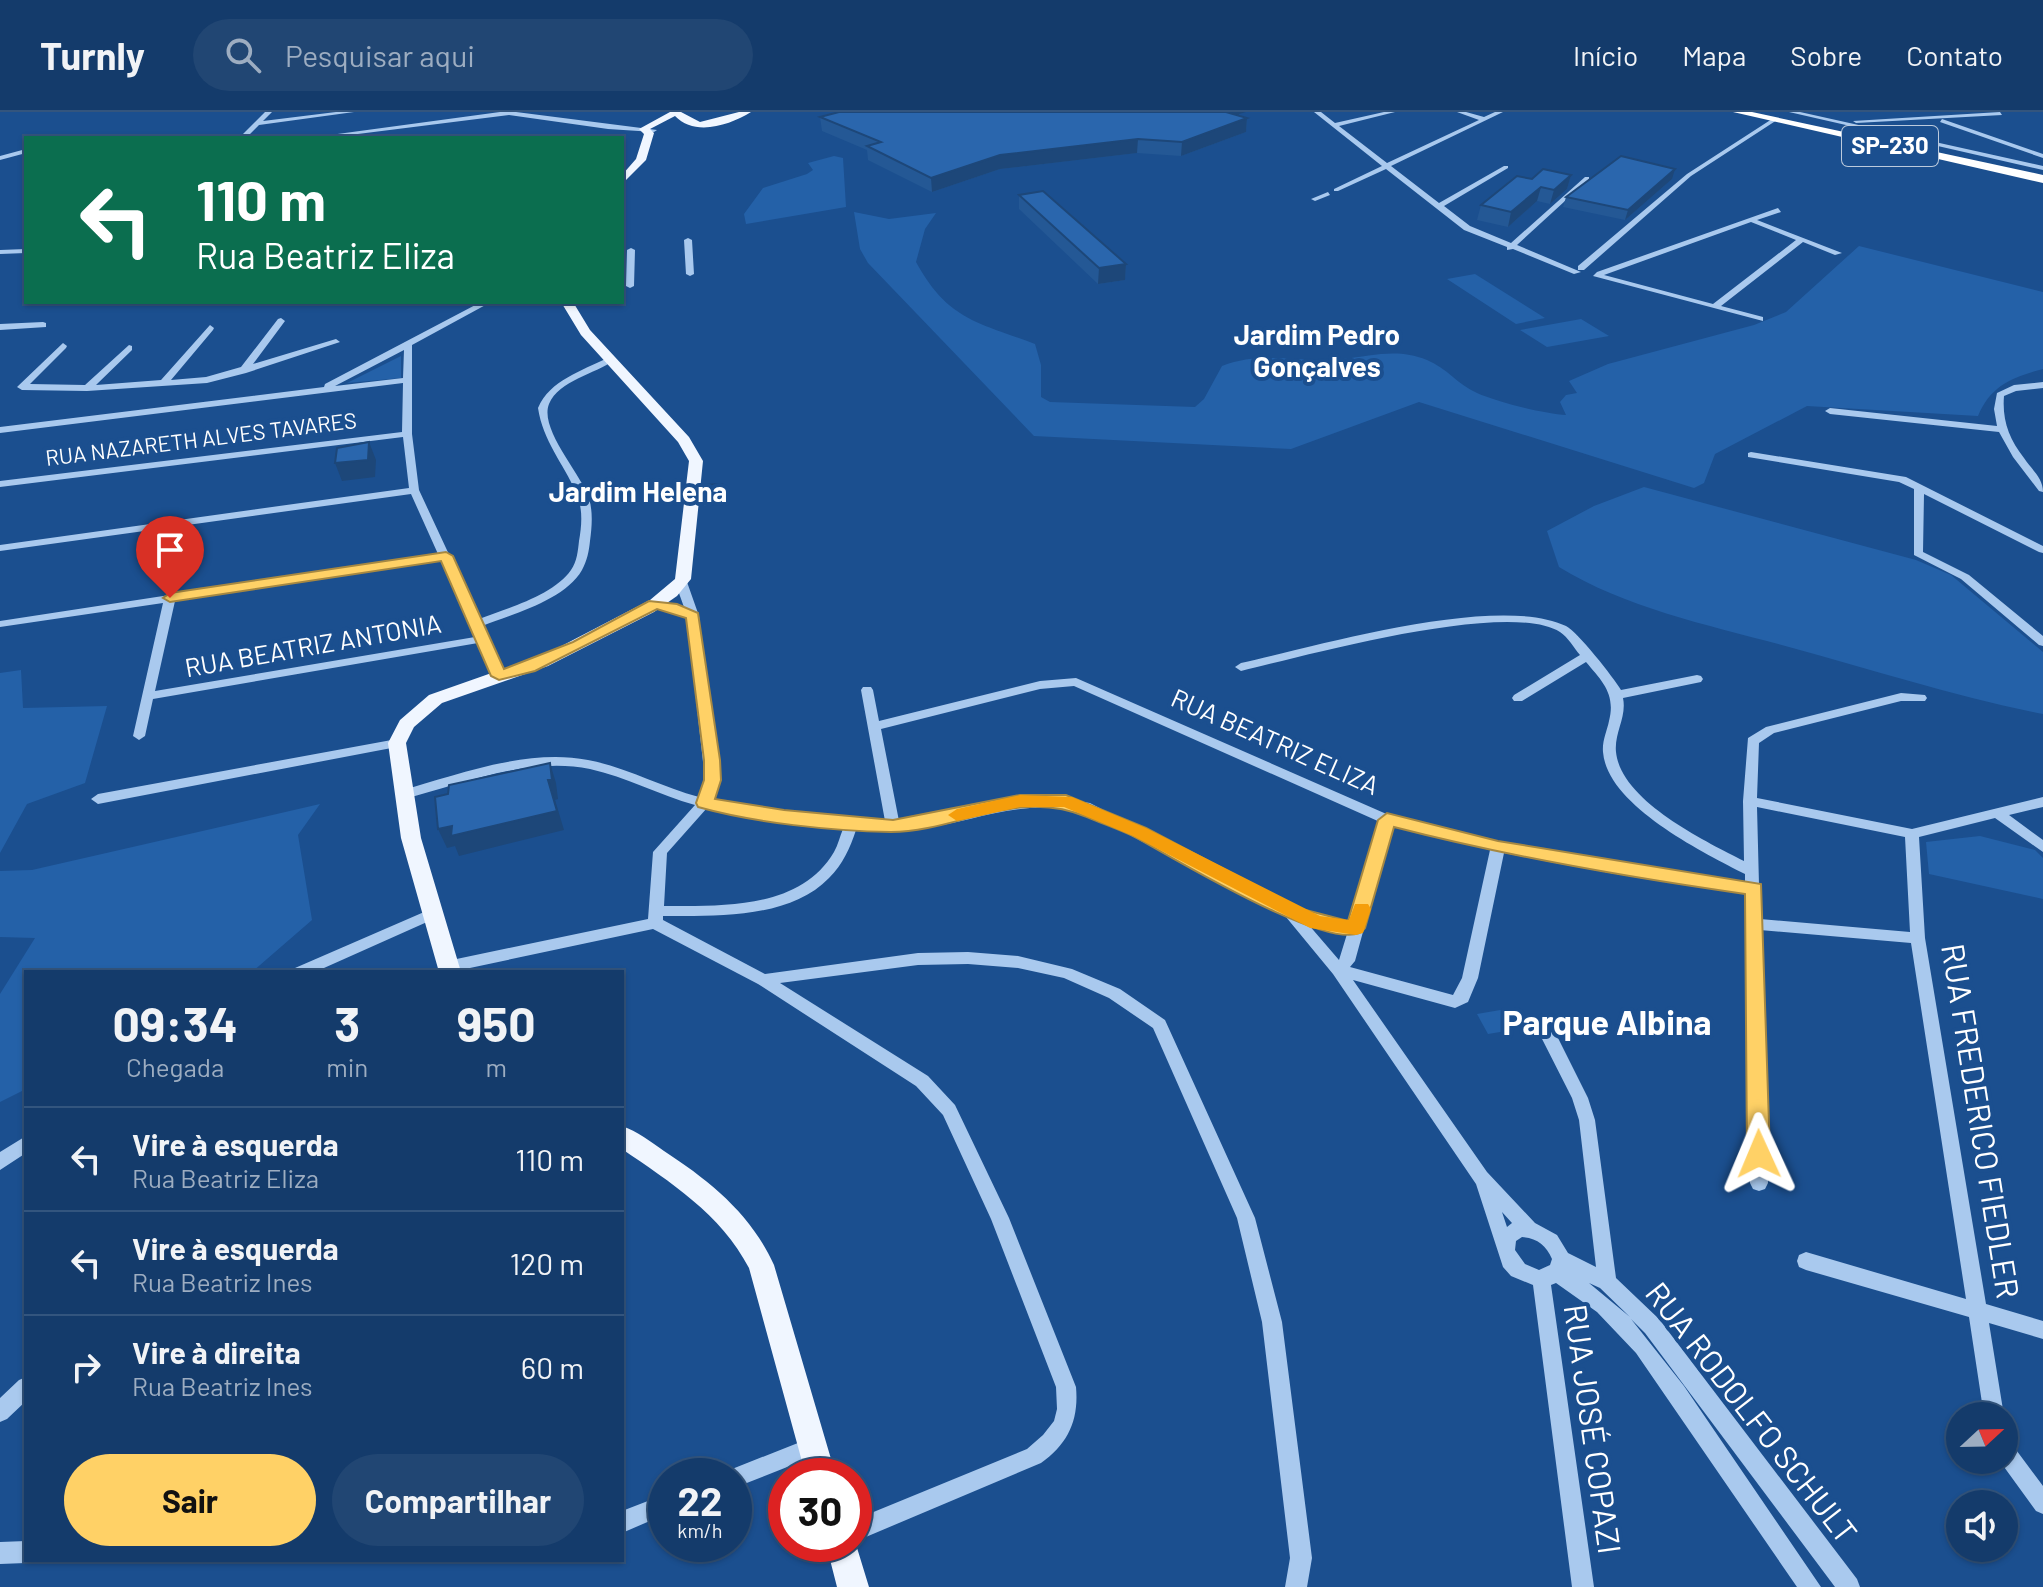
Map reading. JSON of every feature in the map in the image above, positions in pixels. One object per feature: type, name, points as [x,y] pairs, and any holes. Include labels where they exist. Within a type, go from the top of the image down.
[{"type":"highway","name":"SP-230","points":[[1738,112],[1773,116],[2043,172]]},
{"type":"highway","name":"SP-230","points":[[1761,112],[1793,116],[2014,168],[2043,172]]},
{"type":"highway","points":[[1773,116],[1793,116]]},
{"type":"main road","points":[[624,179],[641,160],[650,129],[678,115],[718,112]]},
{"type":"main road","points":[[678,115],[700,126],[747,112]]},
{"type":"main road","points":[[448,969],[411,838],[397,743],[408,720],[442,695],[529,667],[578,645],[654,604],[681,582],[691,531],[696,461],[684,440],[585,332],[568,304]]},
{"type":"main road","points":[[624,1137],[685,1180],[745,1233],[761,1265],[816,1458]]},
{"type":"main road","points":[[846,1562],[853,1587]]},
{"type":"street","points":[[244,136],[269,112]]},
{"type":"street","points":[[255,124],[351,112]]},
{"type":"street","points":[[503,112],[650,129]]},
{"type":"street","points":[[1317,112],[1467,228],[1510,248],[1579,270],[1760,319]]},
{"type":"street","points":[[1334,125],[1392,112]]},
{"type":"street","points":[[1460,112],[1483,119]]},
{"type":"street","points":[[1315,199],[1500,112]]},
{"type":"street","points":[[1902,112],[2043,156]]},
{"type":"street","points":[[327,136],[509,113]]},
{"type":"street","points":[[1836,122],[1997,113]]},
{"type":"street","points":[[1579,270],[1689,175],[1773,116]]},
{"type":"street","points":[[1793,116],[1836,122],[2043,172]]},
{"type":"street","points":[[0,158],[24,152]]},
{"type":"street","points":[[1439,206],[1506,167]]},
{"type":"street","points":[[1510,248],[1587,178]]},
{"type":"street","points":[[1598,275],[1778,210]]},
{"type":"street","points":[[1751,220],[1838,253]]},
{"type":"street","points":[[1715,307],[1802,239]]},
{"type":"street","points":[[688,240],[690,274]]},
{"type":"street","points":[[630,286],[631,250]]},
{"type":"street","points":[[0,252],[24,251]]},
{"type":"street","points":[[321,390],[483,304]]},
{"type":"street","points":[[242,372],[281,321]]},
{"type":"street","points":[[0,327],[43,325]]},
{"type":"street","points":[[163,384],[210,328]]},
{"type":"street","points":[[63,346],[21,384],[31,389],[87,388],[207,380],[336,342]]},
{"type":"street","points":[[408,344],[407,434],[414,490],[499,676]]},
{"type":"street","points":[[87,388],[129,348]]},
{"type":"street","points":[[477,624],[561,584],[573,576],[581,564],[587,510],[582,492],[551,443],[543,408],[550,396],[565,384],[610,360]]},
{"type":"street","points":[[202,405],[207,380]]},
{"type":"street","points":[[0,430],[406,380]]},
{"type":"street","points":[[2043,385],[2014,388],[2000,395],[1997,412],[2000,429],[2043,489]]},
{"type":"street","points":[[1830,411],[2000,429]]},
{"type":"street","points":[[0,442],[13,428]]},
{"type":"street","name":"RUA NAZARETH ALVES TAVARES","points":[[0,484],[407,434]]},
{"type":"street","points":[[1751,455],[1883,475],[1919,487],[2043,550]]},
{"type":"street","points":[[1919,487],[1918,553],[1965,577],[2043,642]]},
{"type":"street","points":[[0,548],[414,490]]},
{"type":"street","points":[[0,624],[446,556]]},
{"type":"street","points":[[656,917],[660,852],[704,803],[712,780],[693,616],[681,582]]},
{"type":"street","points":[[139,736],[170,598]]},
{"type":"street","points":[[654,604],[693,616]]},
{"type":"street","points":[[1241,667],[1377,635],[1467,620],[1539,620],[1563,629],[1617,695],[1618,709],[1609,749],[1614,771],[1630,791],[1692,839],[1754,880]]},
{"type":"street","name":"RUA BEATRIZ ANTONIA","points":[[150,696],[483,639]]},
{"type":"street","points":[[1518,698],[1587,656]]},
{"type":"street","points":[[1617,695],[1697,679]]},
{"type":"street","name":"RUA BEATRIZ ELIZA","points":[[876,726],[1040,685],[1076,682],[1387,820],[1498,847],[1610,868],[1754,880]]},
{"type":"street","points":[[867,690],[893,826]]},
{"type":"street","points":[[1759,1183],[1750,801],[1753,741],[1759,734],[1901,697],[1921,698]]},
{"type":"street","points":[[98,799],[397,743]]},
{"type":"street","points":[[404,794],[557,761],[592,766],[704,803],[852,823],[893,826],[1020,801],[1066,801],[1139,832],[1291,913],[1326,925],[1356,928]]},
{"type":"street","points":[[1750,801],[1912,834],[2043,802]]},
{"type":"street","points":[[1998,814],[2043,847]]},
{"type":"street","points":[[1338,970],[1347,961],[1387,820]]},
{"type":"street","points":[[448,969],[656,917],[750,908],[782,901],[825,877],[847,846],[852,823]]},
{"type":"street","name":"RUA FREDERICO FIEDLER","points":[[1912,834],[1918,938],[1992,1402]]},
{"type":"street","points":[[1338,970],[1455,1002],[1462,998],[1470,978],[1498,847]]},
{"type":"street","points":[[1291,913],[1338,970],[1481,1177],[1528,1228],[1547,1236],[1553,1270],[1515,1269],[1505,1253],[1481,1177]]},
{"type":"street","points":[[305,970],[431,914]]},
{"type":"street","points":[[656,917],[763,980],[922,1081],[949,1110],[1000,1218],[1066,1387],[1068,1402],[1064,1425],[1053,1443],[1016,1464],[872,1524]]},
{"type":"street","points":[[1755,924],[1918,938]]},
{"type":"street","points":[[763,980],[897,960],[957,957],[1019,962],[1103,985],[1159,1024],[1246,1218],[1272,1322],[1301,1558],[1296,1587]]},
{"type":"street","points":[[1547,1033],[1580,1098],[1587,1120],[1607,1282]]},
{"type":"street","points":[[0,1162],[24,1144]]},
{"type":"street","points":[[1504,1245],[1512,1232],[1528,1228]]},
{"type":"street","points":[[1806,1261],[2043,1330]]},
{"type":"street","name":"RUA RODOLFO SCHULT","points":[[1553,1270],[1607,1282],[1661,1338],[1849,1587]]},
{"type":"street","name":"RUA RODOLFO SCHULT","points":[[1553,1270],[1577,1283],[1622,1319],[1810,1587]]},
{"type":"street","name":"RUA JOSÉ COPAZI","points":[[1553,1270],[1583,1587]]},
{"type":"street","points":[[0,1412],[24,1389]]},
{"type":"street","points":[[752,1471],[813,1447]]},
{"type":"street","points":[[2018,1469],[2043,1504]]},
{"type":"street","points":[[624,1521],[648,1511]]},
{"type":"street","points":[[0,1553],[24,1552]]},
{"type":"shaded area","points":[[834,156],[843,158],[846,207],[746,224],[744,214],[763,188],[807,174],[813,170],[808,163]]},
{"type":"shaded area","points":[[854,212],[889,219],[936,213],[925,229],[916,262],[952,308],[980,324],[1035,344],[1041,365],[1041,397],[1050,402],[1195,407],[1204,399],[1222,366],[1237,361],[1267,358],[1327,360],[1405,354],[1441,367],[1470,390],[1508,404],[1566,415],[1560,402],[1566,395],[1577,393],[1569,381],[1608,364],[1754,325],[1786,312],[1859,246],[2043,292],[2043,369],[2004,384],[1989,397],[1978,416],[1807,406],[1715,454],[1704,483],[1694,488],[1419,402],[1291,449],[1034,436],[868,263],[860,249]]},
{"type":"shaded area","points":[[1475,274],[1545,318],[1516,324],[1447,279]]},
{"type":"shaded area","points":[[1581,319],[1609,336],[1547,347],[1520,330]]},
{"type":"shaded area","points":[[401,356],[401,378],[347,383]]},
{"type":"shaded area","points":[[1644,487],[1916,560],[1951,575],[2043,652],[2043,714],[1947,691],[1671,615],[1585,582],[1559,567],[1547,531],[1594,506]]},
{"type":"shaded area","points":[[21,670],[23,708],[107,706],[85,783],[27,804],[0,853],[0,673]]},
{"type":"shaded area","points":[[320,804],[298,835],[312,920],[254,970],[24,970],[24,1090],[0,1102],[0,994],[35,938],[0,937],[0,871],[32,870]]},
{"type":"shaded area","points":[[1980,836],[2035,850],[2043,858],[2043,899],[1929,874],[1926,842]]},
{"type":"shaded area","points":[[1512,1008],[1524,1028],[1488,1034],[1477,1014]]},
{"type":"building","points":[[839,112],[1226,112],[1247,118],[1182,142],[1138,139],[1000,155],[931,178],[867,146],[881,142],[820,117]]},
{"type":"building","points":[[1621,156],[1675,169],[1628,210],[1566,197]]},
{"type":"building","points":[[1543,169],[1571,175],[1554,190],[1541,187],[1511,212],[1481,205],[1517,176],[1532,179]]},
{"type":"building","points":[[1043,191],[1126,264],[1099,268],[1019,195]]},
{"type":"building","points":[[369,442],[368,460],[335,463],[337,448]]},
{"type":"building","points":[[722,484],[721,500],[703,501],[704,485]]},
{"type":"building","points":[[550,763],[552,780],[548,780],[557,811],[451,836],[452,826],[438,829],[435,797],[448,794],[449,785]]},
{"type":"slow traffic","points":[[957,815],[1020,801],[1066,801],[1090,808],[1291,913],[1316,923],[1356,928],[1361,909]]},
{"type":"district","name":"Jardim Pedro Gonçalves","points":[[1317,351]]},
{"type":"district","name":"Jardim Helena","points":[[638,492]]},
{"type":"district","name":"Parque Albina","points":[[1607,1023]]},
{"type":"route","points":[[170,598],[446,556],[499,676],[529,667],[578,645],[654,604],[677,608],[693,616],[712,760],[712,780],[704,803],[784,816],[893,826],[1020,801],[1066,801],[1090,808],[1139,832],[1291,913],[1339,928],[1356,928],[1387,820],[1498,847],[1610,868],[1754,889],[1759,1154]]}]
